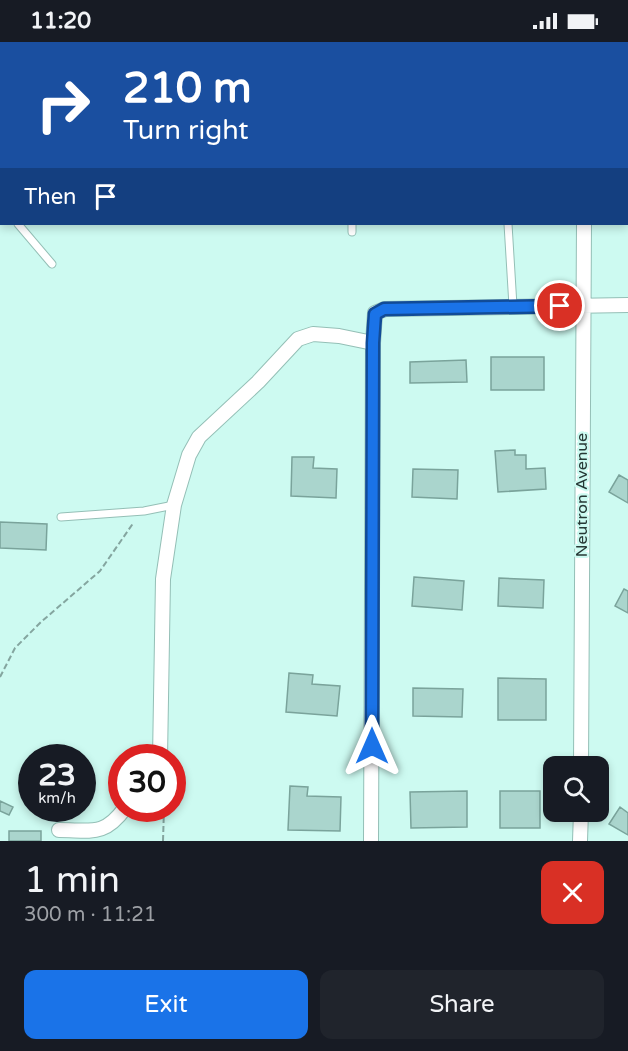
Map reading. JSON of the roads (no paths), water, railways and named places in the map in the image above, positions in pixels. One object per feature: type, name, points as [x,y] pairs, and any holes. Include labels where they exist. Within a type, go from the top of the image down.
[{"type":"street","name":"Neutron Avenue","points":[[581,756],[584,225]]},
{"type":"street","points":[[371,841],[375,314],[384,309],[628,305]]},
{"type":"street","points":[[160,744],[163,579],[174,504],[189,455],[199,437],[258,382],[298,339],[313,334],[339,336],[373,343]]},
{"type":"street","points":[[59,830],[96,830],[105,828],[114,822]]},
{"type":"street","points":[[580,822],[580,841]]},
{"type":"lane","points":[[19,225],[52,264]]},
{"type":"lane","points":[[352,225],[352,232]]},
{"type":"lane","points":[[508,225],[513,306]]},
{"type":"lane","points":[[61,517],[144,511],[174,504]]}]
